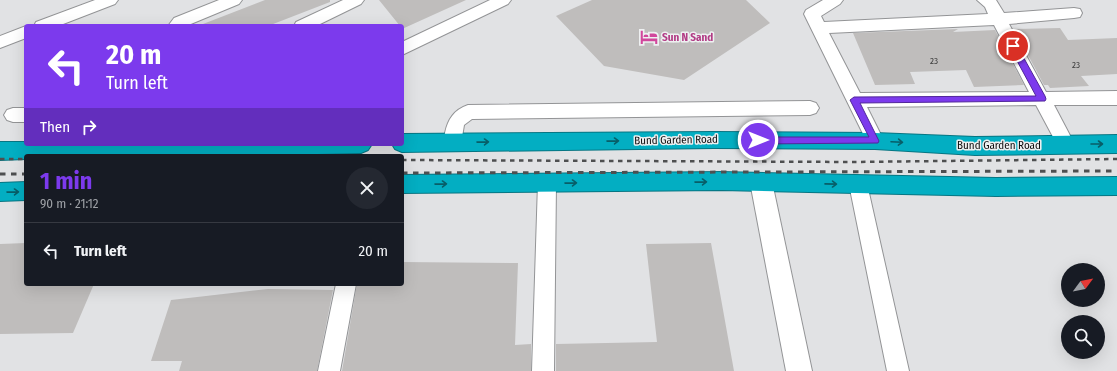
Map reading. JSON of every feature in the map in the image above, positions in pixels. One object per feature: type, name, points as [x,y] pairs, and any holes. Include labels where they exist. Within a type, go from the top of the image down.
[{"type":"highway","name":"Bund Garden Road","points":[[404,143],[714,140],[875,141],[975,146],[1117,144]]},
{"type":"highway","points":[[0,151],[140,146]]},
{"type":"highway","points":[[404,184],[761,182],[996,187],[1117,186]]},
{"type":"highway","points":[[0,192],[24,191]]},
{"type":"street","points":[[761,182],[799,371]]},
{"type":"lane","points":[[47,24],[110,0]]},
{"type":"lane","points":[[178,24],[234,0]]},
{"type":"lane","points":[[306,24],[356,0]]},
{"type":"lane","points":[[404,48],[503,0]]},
{"type":"lane","points":[[835,0],[812,14],[875,141]]},
{"type":"lane","points":[[985,0],[991,4],[1066,145]]},
{"type":"lane","points":[[818,28],[999,19],[1074,13]]},
{"type":"lane","points":[[0,42],[24,33]]},
{"type":"lane","points":[[854,100],[1117,98]]},
{"type":"lane","points":[[452,142],[456,122],[468,112],[810,108]]},
{"type":"lane","points":[[543,371],[547,183]]},
{"type":"lane","points":[[858,184],[898,371]]},
{"type":"lane","points":[[329,371],[346,286]]},
{"type":"building","points":[[265,0],[330,0],[330,2],[273,24],[203,24]]},
{"type":"building","points":[[379,0],[466,0],[404,28],[404,24],[398,24]]},
{"type":"building","points":[[592,0],[746,0],[770,23],[684,80],[604,66],[556,16]]},
{"type":"building","points":[[1060,28],[1068,40],[1117,38],[1117,74],[1081,76],[1089,86],[1050,88],[1048,85],[1044,85],[1014,29]]},
{"type":"building","points":[[958,29],[953,32],[995,30],[1024,85],[974,87],[966,70],[910,72],[915,84],[875,85],[853,33]]},
{"type":"building","points":[[24,243],[24,286],[93,286],[73,333],[0,334],[0,244]]},
{"type":"building","points":[[711,243],[734,371],[556,371],[556,344],[657,342],[646,244]]},
{"type":"building","points":[[404,262],[518,263],[515,345],[531,344],[531,371],[342,371],[357,286],[404,286]]},
{"type":"building","points":[[268,289],[333,290],[317,371],[179,371],[182,361],[151,361],[171,300]]},
{"type":"railway","points":[[0,159],[24,159]]},
{"type":"railway","points":[[404,160],[854,162],[1117,159]]},
{"type":"railway","points":[[404,173],[1117,171]]},
{"type":"railway","points":[[0,174],[24,174]]},
{"type":"place","name":"Sun N Sand","points":[[649,37]]},
{"type":"route","points":[[758,140],[875,141],[854,100],[1042,99],[1013,46]]}]
